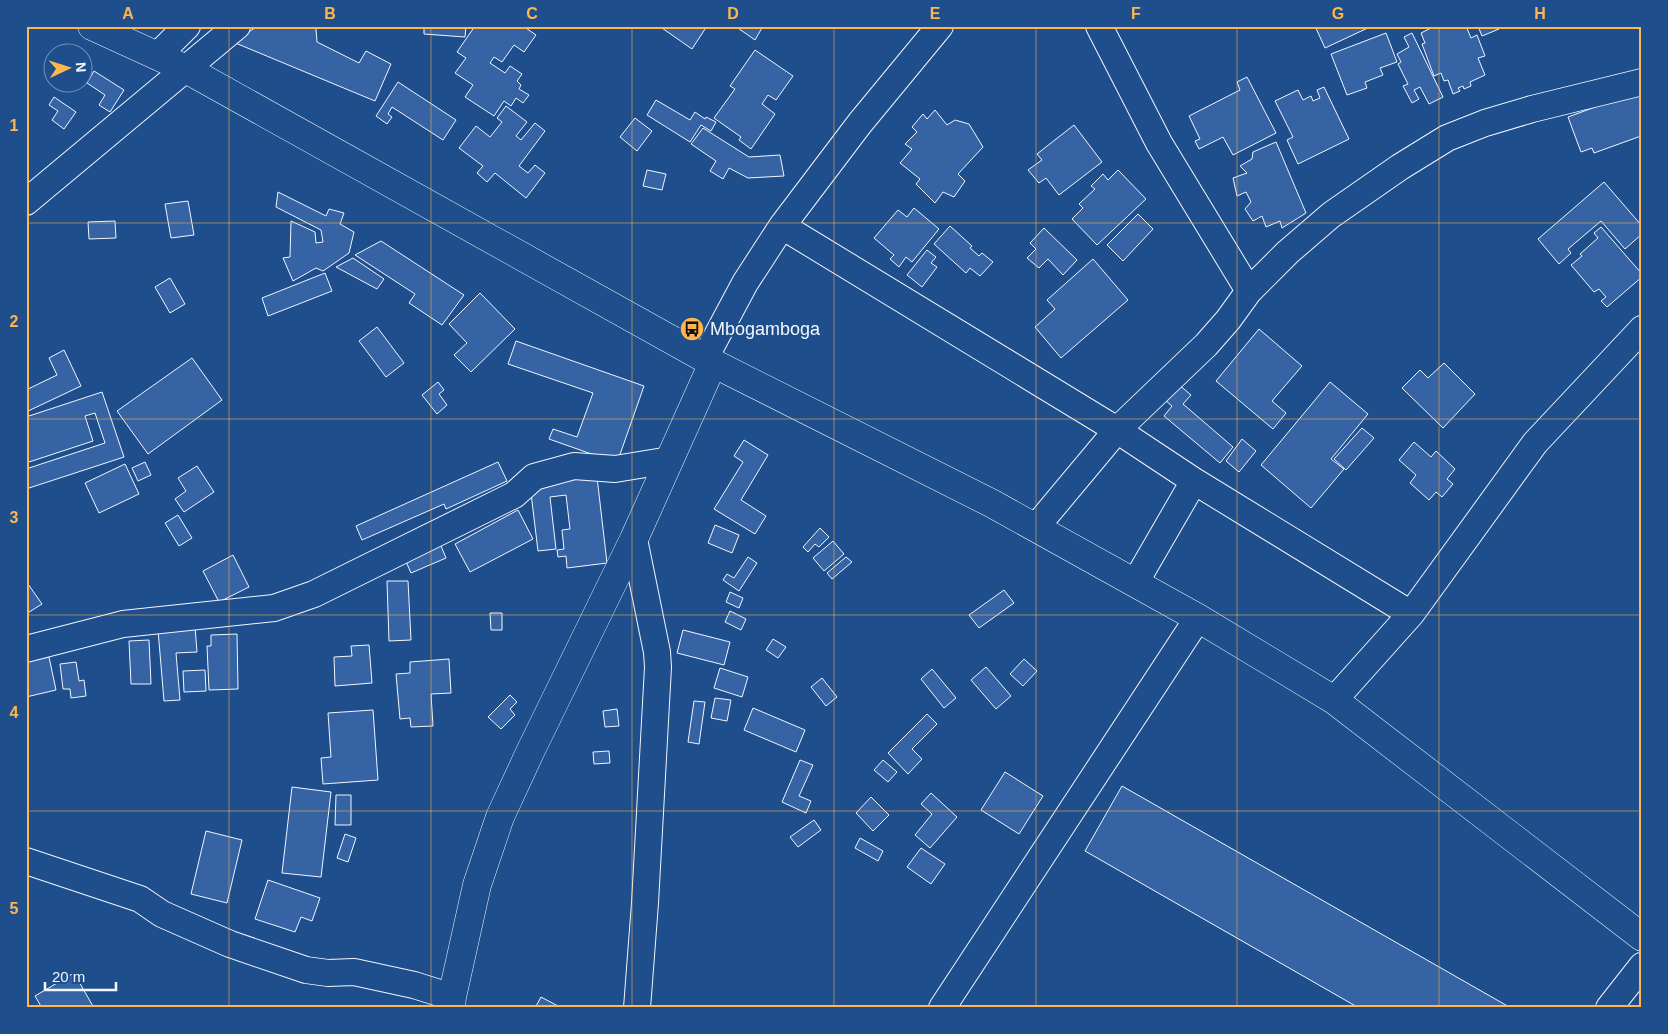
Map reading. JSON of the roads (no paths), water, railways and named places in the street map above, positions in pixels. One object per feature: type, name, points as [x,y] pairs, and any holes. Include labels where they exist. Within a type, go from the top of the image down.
[{"type":"main road","points":[[92,26],[186,69],[709,361],[993,504],[1198,618],[1334,700],[1642,937]]},
{"type":"main road","points":[[452,1002],[477,885],[500,818],[530,750],[634,539],[670,460],[709,361]]},
{"type":"street","points":[[157,56],[187,26]]},
{"type":"street","points":[[26,202],[237,26]]},
{"type":"street","points":[[709,361],[745,283],[782,226],[860,124],[940,26]]},
{"type":"street","points":[[1100,26],[1159,143],[1249,291]]},
{"type":"street","points":[[1036,527],[1117,430],[1206,345],[1228,320],[1249,291],[1288,252],[1331,215],[1400,167],[1447,138],[1485,123],[1642,82]]},
{"type":"street","points":[[782,226],[1117,430],[1194,482],[1411,614]]},
{"type":"street","points":[[1334,700],[1411,614],[1535,443],[1642,329]]},
{"type":"street","points":[[26,649],[123,624],[274,608],[314,594],[514,495],[534,477],[574,466],[615,470],[670,460]]},
{"type":"street","points":[[1135,583],[1194,482]]},
{"type":"street","points":[[634,539],[657,652],[658,667],[645,903],[637,1008]]},
{"type":"street","points":[[942,1008],[1198,618]]},
{"type":"street","points":[[26,860],[140,899],[162,914],[221,940],[306,970],[328,973],[354,972],[414,985],[452,1002]]},
{"type":"street","points":[[1609,1008],[1642,966]]},
{"type":"place","name":"Mbogamboga","points":[[692,329]]}]
